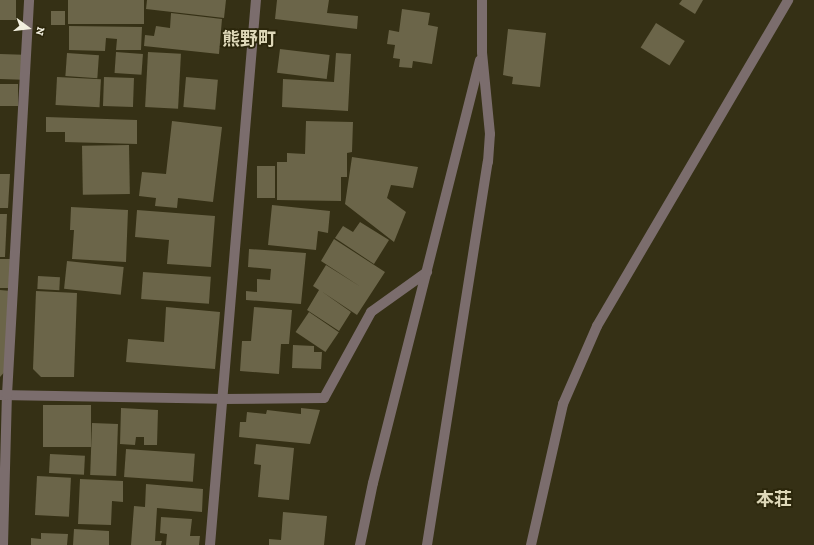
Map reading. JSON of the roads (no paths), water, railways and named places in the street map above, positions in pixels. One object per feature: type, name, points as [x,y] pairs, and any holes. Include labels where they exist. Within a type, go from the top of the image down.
[{"type":"street","points":[[3,545],[4,395],[29,0]]},
{"type":"street","points":[[210,545],[256,0]]},
{"type":"street","points":[[427,545],[488,162],[490,134],[482,52],[482,0]]},
{"type":"street","points":[[531,545],[563,404],[597,326],[788,0]]},
{"type":"street","points":[[360,545],[373,483],[482,52]]},
{"type":"street","points":[[4,395],[222,400],[324,398],[371,312],[426,272]]},
{"type":"district","name":"熊野町","points":[[249,39]]},
{"type":"district","name":"本荘","points":[[774,499]]}]
